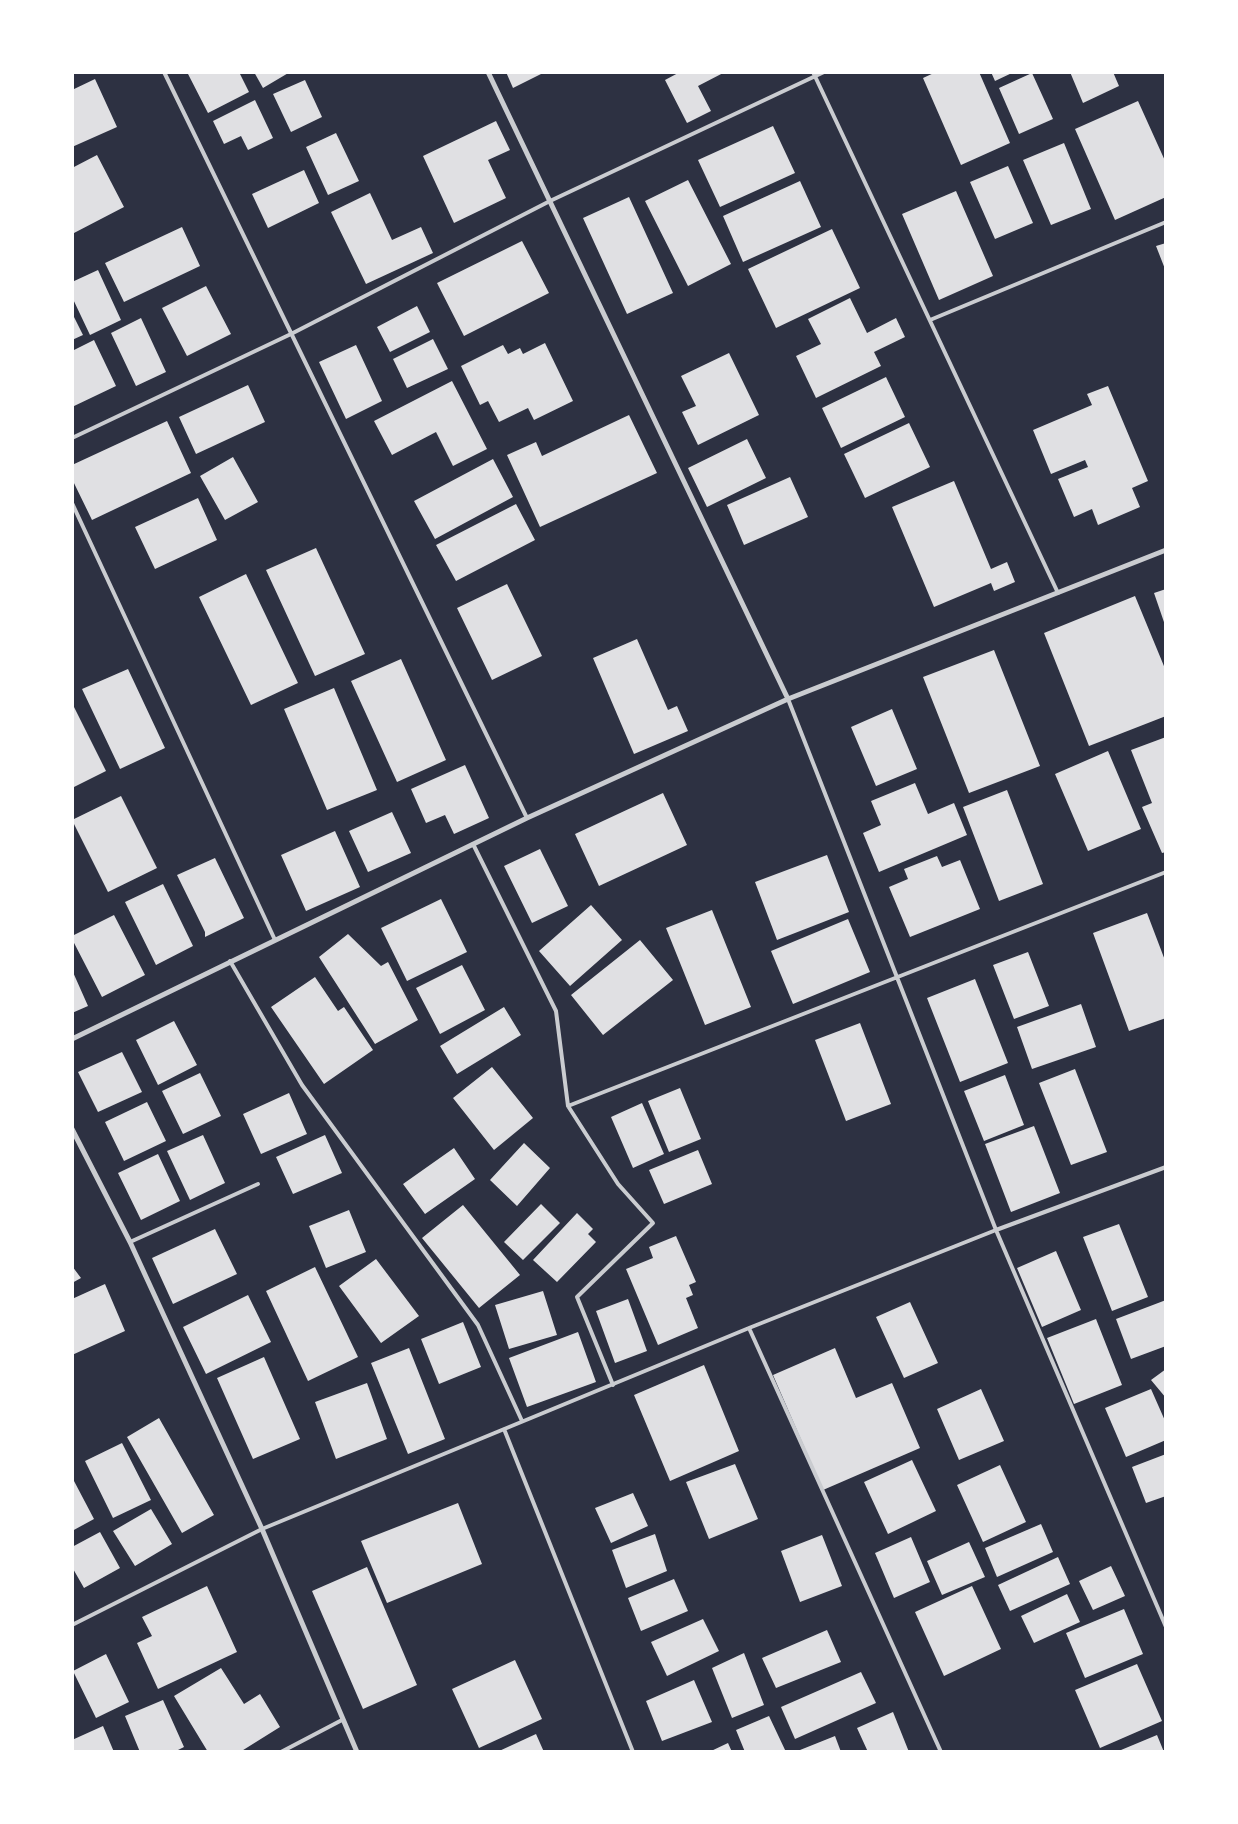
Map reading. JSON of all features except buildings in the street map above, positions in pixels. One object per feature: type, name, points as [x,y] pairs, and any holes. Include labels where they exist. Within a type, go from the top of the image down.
[{"type":"street","points":[[488,72],[788,698]]},
{"type":"street","points":[[72,1039],[527,818],[788,698],[1166,550]]},
{"type":"street","points":[[72,1129],[130,1242],[262,1529],[357,1752]]},
{"type":"lane","points":[[164,72],[527,818]]},
{"type":"lane","points":[[72,438],[290,334],[550,201],[814,75],[824,72]]},
{"type":"lane","points":[[814,75],[1058,593]]},
{"type":"lane","points":[[930,320],[1166,222]]},
{"type":"lane","points":[[72,503],[275,940]]},
{"type":"lane","points":[[788,698],[996,1230],[1166,1627]]},
{"type":"lane","points":[[473,844],[556,1011],[568,1106],[618,1184],[653,1222],[578,1297],[613,1385]]},
{"type":"lane","points":[[568,1106],[1166,872]]},
{"type":"lane","points":[[230,961],[302,1085],[478,1325],[522,1421]]},
{"type":"lane","points":[[72,1625],[262,1529],[749,1328],[996,1230],[1166,1166]]},
{"type":"lane","points":[[130,1242],[258,1184]]},
{"type":"lane","points":[[749,1328],[941,1752]]},
{"type":"lane","points":[[504,1429],[633,1752]]},
{"type":"lane","points":[[281,1752],[342,1720]]}]
